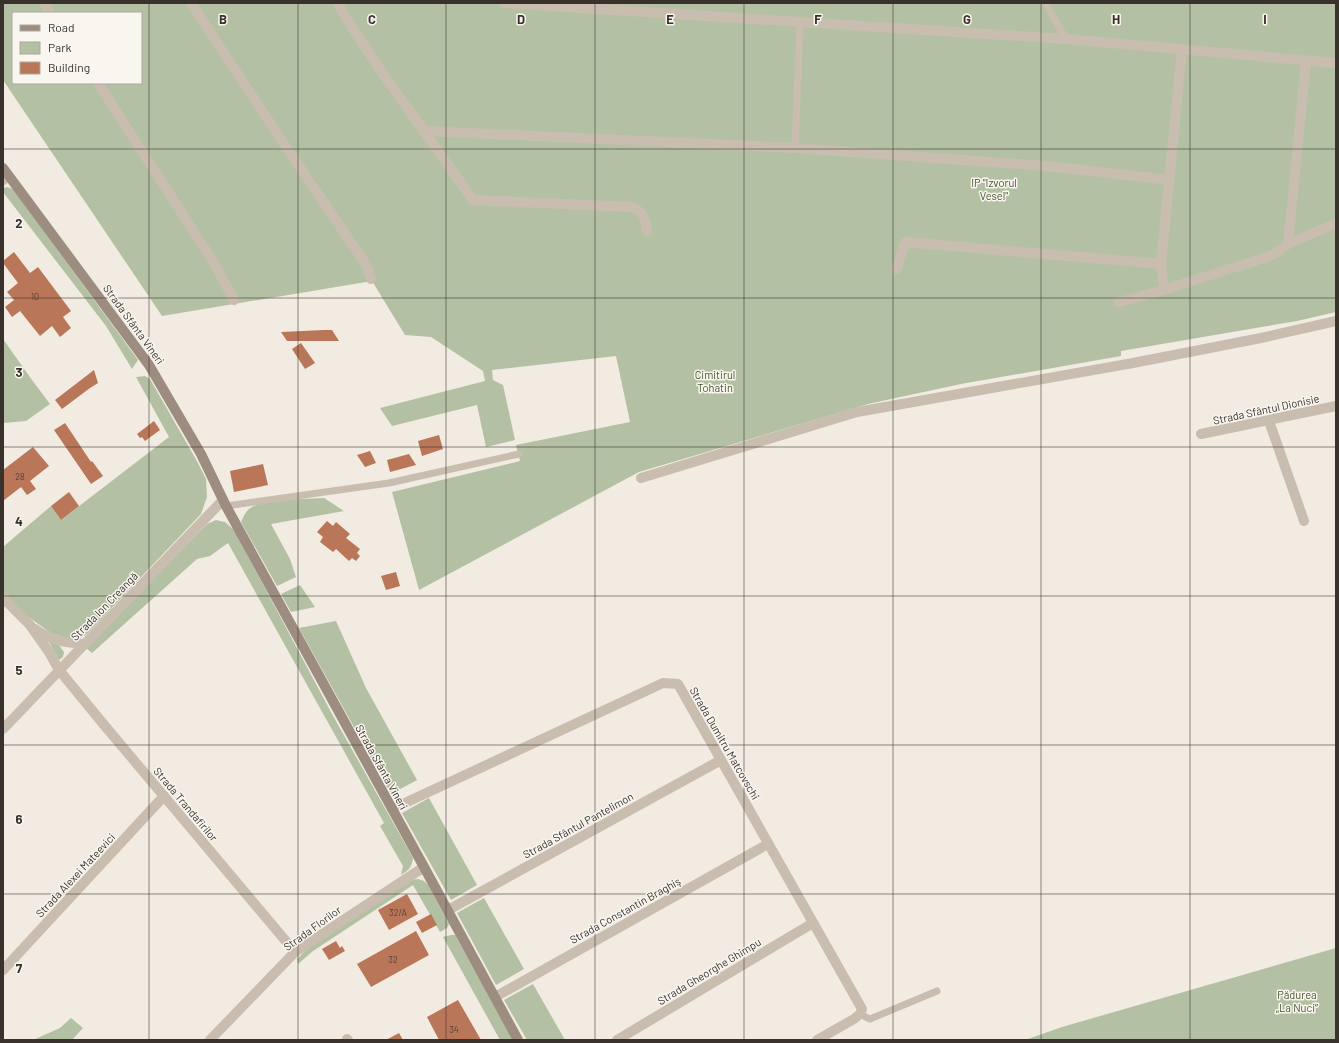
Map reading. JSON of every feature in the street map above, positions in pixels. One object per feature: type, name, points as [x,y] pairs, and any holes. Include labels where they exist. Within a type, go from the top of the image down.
[{"type":"street","points":[[44,3],[49,12]]},
{"type":"street","points":[[191,3],[367,266],[371,279]]},
{"type":"street","points":[[338,3],[342,12],[383,74],[473,200],[632,207],[639,210],[645,218],[647,231]]},
{"type":"street","points":[[504,3],[1066,40],[1336,63]]},
{"type":"street","points":[[1164,290],[1161,264],[1182,49]]},
{"type":"street","points":[[1288,244],[1306,60]]},
{"type":"street","points":[[99,84],[214,263],[234,300]]},
{"type":"street","points":[[425,131],[795,148],[1046,166],[1170,180]]},
{"type":"street","name":"Strada Sfânta Vineri","points":[[3,168],[6,179],[138,349],[153,371],[201,454],[224,503],[518,1040]]},
{"type":"street","points":[[1120,302],[1164,290],[1273,255],[1288,244],[1336,223]]},
{"type":"street","points":[[897,270],[905,242],[1161,264]]},
{"type":"street","points":[[641,478],[857,412],[1133,363],[1261,338],[1336,321]]},
{"type":"street","name":"Strada Sfântul Dionisie","points":[[1200,434],[1336,406]]},
{"type":"street","points":[[1269,421],[1304,521]]},
{"type":"street","name":"Strada Ion Creangă","points":[[3,729],[84,644],[224,503]]},
{"type":"street","points":[[3,598],[30,625],[52,638],[68,643],[84,644]]},
{"type":"street","name":"Strada Trandafirilor","points":[[30,625],[42,641],[59,670],[296,952]]},
{"type":"street","name":"Strada Dumitru Matcovschi","points":[[392,809],[663,683],[678,684],[862,1009],[860,1014]]},
{"type":"street","name":"Strada Sfântul Pantelimon","points":[[448,910],[721,760]]},
{"type":"street","name":"Strada Alexei Mateevici","points":[[3,970],[164,796]]},
{"type":"street","name":"Strada Constantin Braghiş","points":[[495,997],[768,844]]},
{"type":"street","name":"Strada Florilor","points":[[210,1040],[296,952],[424,867]]},
{"type":"street","name":"Strada Gheorghe Ghimpu","points":[[617,1040],[813,923]]},
{"type":"street","points":[[817,1040],[860,1014]]},
{"type":"lane","points":[[1045,3],[1066,40]]},
{"type":"lane","points":[[795,148],[800,23]]},
{"type":"lane","points":[[224,503],[389,483],[519,454]]},
{"type":"lane","points":[[860,1014],[870,1019],[938,991]]},
{"type":"green space","name":"IP \"Izvorul Vesel\"","points":[[3,3],[1336,3],[1336,312],[1297,321],[1121,351],[1121,356],[961,384],[868,404],[639,472],[419,590],[392,492],[520,461],[516,445],[630,422],[616,356],[492,370],[493,380],[503,385],[515,440],[486,447],[477,405],[392,426],[380,408],[485,381],[483,371],[431,337],[405,335],[372,281],[162,316],[3,80]]},
{"type":"green space","points":[[7,187],[13,189],[138,360],[132,369],[106,326],[3,192],[3,188]]},
{"type":"green space","points":[[3,339],[50,404],[26,421],[4,423],[3,421]]},
{"type":"green space","points":[[145,376],[150,379],[206,479],[207,497],[201,514],[87,634],[79,639],[67,638],[51,633],[27,616],[3,592],[3,547],[51,506],[61,520],[169,437],[136,377]]},
{"type":"green space","points":[[324,498],[344,511],[271,524],[290,559],[296,577],[277,586],[241,522],[244,516],[252,507],[267,502]]},
{"type":"green space","points":[[216,520],[225,522],[234,530],[332,714],[413,858],[410,868],[401,875],[403,866],[380,826],[384,823],[228,543],[210,556],[197,559],[92,653],[86,648],[207,524]]},
{"type":"green space","points":[[300,585],[315,607],[291,612],[281,594]]},
{"type":"green space","points":[[336,621],[366,688],[417,780],[391,794],[299,628]]},
{"type":"green space","points":[[48,640],[59,645],[64,652],[63,657],[59,660]]},
{"type":"green space","points":[[429,798],[477,885],[451,900],[402,813]]},
{"type":"green space","points":[[418,879],[424,881],[428,885],[449,924],[447,928],[440,932],[413,885],[313,951],[298,964],[297,959],[309,947],[411,880]]},
{"type":"green space","points":[[484,898],[524,969],[496,985],[457,913]]},
{"type":"green space","points":[[455,935],[513,1040],[500,1040],[443,937]]},
{"type":"green space","name":"Pădurea „La Nuci”","points":[[1336,948],[1336,1040],[1025,1040],[1062,1027]]},
{"type":"green space","points":[[533,984],[565,1040],[527,1040],[504,1000]]},
{"type":"green space","points":[[71,1018],[83,1028],[72,1040],[33,1040],[60,1028]]},
{"type":"building","points":[[14,252],[30,273],[38,267],[71,311],[63,317],[71,328],[60,337],[52,326],[40,336],[20,311],[12,317],[5,307],[14,300],[7,292],[18,283],[3,261]]},
{"type":"building","points":[[332,330],[339,341],[287,341],[281,332]]},
{"type":"building","points":[[301,343],[315,363],[305,369],[292,349]]},
{"type":"building","points":[[94,370],[98,383],[62,409],[55,400]]},
{"type":"building","points":[[154,421],[160,430],[145,441],[142,437],[140,438],[137,434]]},
{"type":"building","points":[[65,423],[91,462],[92,461],[103,476],[91,484],[54,430]]},
{"type":"building","points":[[439,435],[443,449],[422,456],[418,441]]},
{"type":"building","points":[[33,447],[49,466],[30,481],[36,489],[27,495],[21,487],[3,501],[3,470]]},
{"type":"building","points":[[370,451],[376,463],[365,467],[357,455]]},
{"type":"building","points":[[409,454],[416,465],[390,472],[387,460]]},
{"type":"building","points":[[263,464],[268,485],[234,492],[230,471]]},
{"type":"building","points":[[69,492],[79,506],[61,520],[51,506]]},
{"type":"building","points":[[327,521],[333,526],[336,522],[350,534],[346,538],[360,549],[357,553],[360,556],[356,561],[352,558],[349,561],[336,549],[333,552],[320,542],[323,537],[317,532]]},
{"type":"building","points":[[396,572],[400,586],[386,590],[381,576]]},
{"type":"building","points":[[407,894],[418,914],[389,930],[378,910]]},
{"type":"building","points":[[431,914],[437,925],[422,933],[416,922]]},
{"type":"building","points":[[416,931],[429,955],[371,987],[357,964]]},
{"type":"building","points":[[336,941],[340,948],[342,946],[345,951],[329,960],[322,949]]},
{"type":"building","points":[[458,1000],[481,1040],[439,1040],[427,1017]]},
{"type":"building","points":[[399,1033],[403,1040],[386,1040]]},
{"type":"park label","name":"Cimitirul Tohatin","points":[[715,380]]}]
